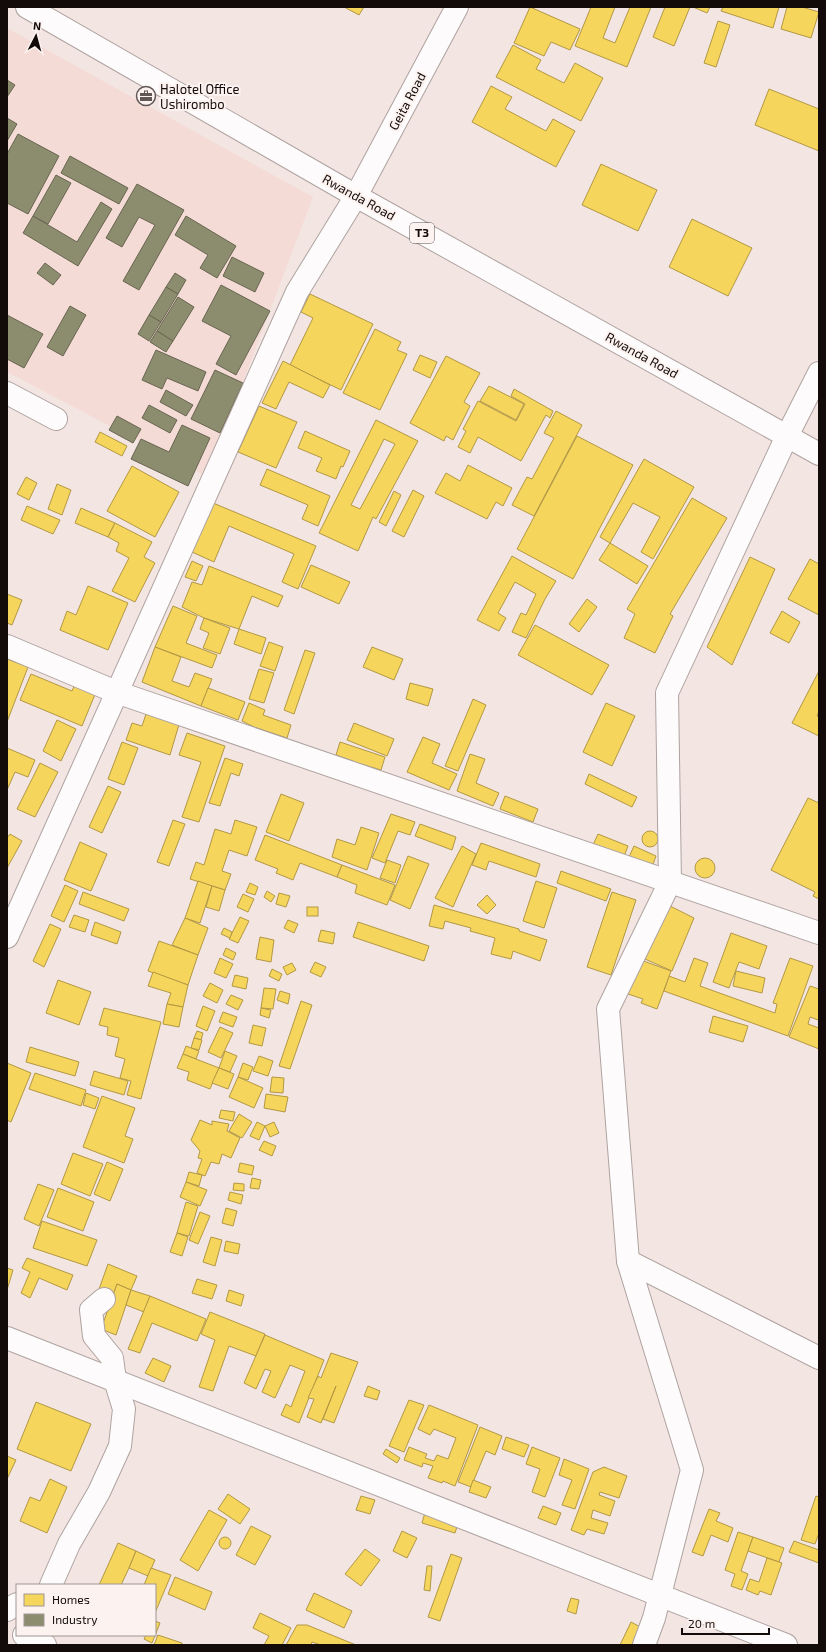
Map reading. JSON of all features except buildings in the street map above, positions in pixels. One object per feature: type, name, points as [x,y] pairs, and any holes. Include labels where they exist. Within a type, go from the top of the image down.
[{"type":"main road","name":"Rwanda Road","points":[[28,7],[356,196],[819,454]]},
{"type":"main road","name":"Geita Road","points":[[8,931],[297,292],[356,196],[458,7]]},
{"type":"main road","points":[[644,1645],[654,1618],[692,1470],[628,1261],[608,1009],[670,882],[667,694],[788,436],[819,374]]},
{"type":"main road","points":[[7,393],[56,419]]},
{"type":"main road","points":[[7,646],[116,692],[819,933]]},
{"type":"main road","points":[[628,1261],[819,1358]]},
{"type":"main road","points":[[51,1584],[69,1544],[100,1492],[120,1446],[124,1409],[115,1380],[112,1358],[94,1336],[91,1310],[104,1299]]},
{"type":"main road","points":[[7,1338],[786,1645]]},
{"type":"main road","points":[[124,1409],[143,1391]]},
{"type":"main road","points":[[7,1610],[16,1605]]},
{"type":"main road","points":[[26,1636],[45,1645]]},
{"type":"shaded area","points":[[7,28],[313,197],[207,477],[7,372]]},
{"type":"place","name":"Halotel Office Ushirombo","points":[[146,96]]}]
